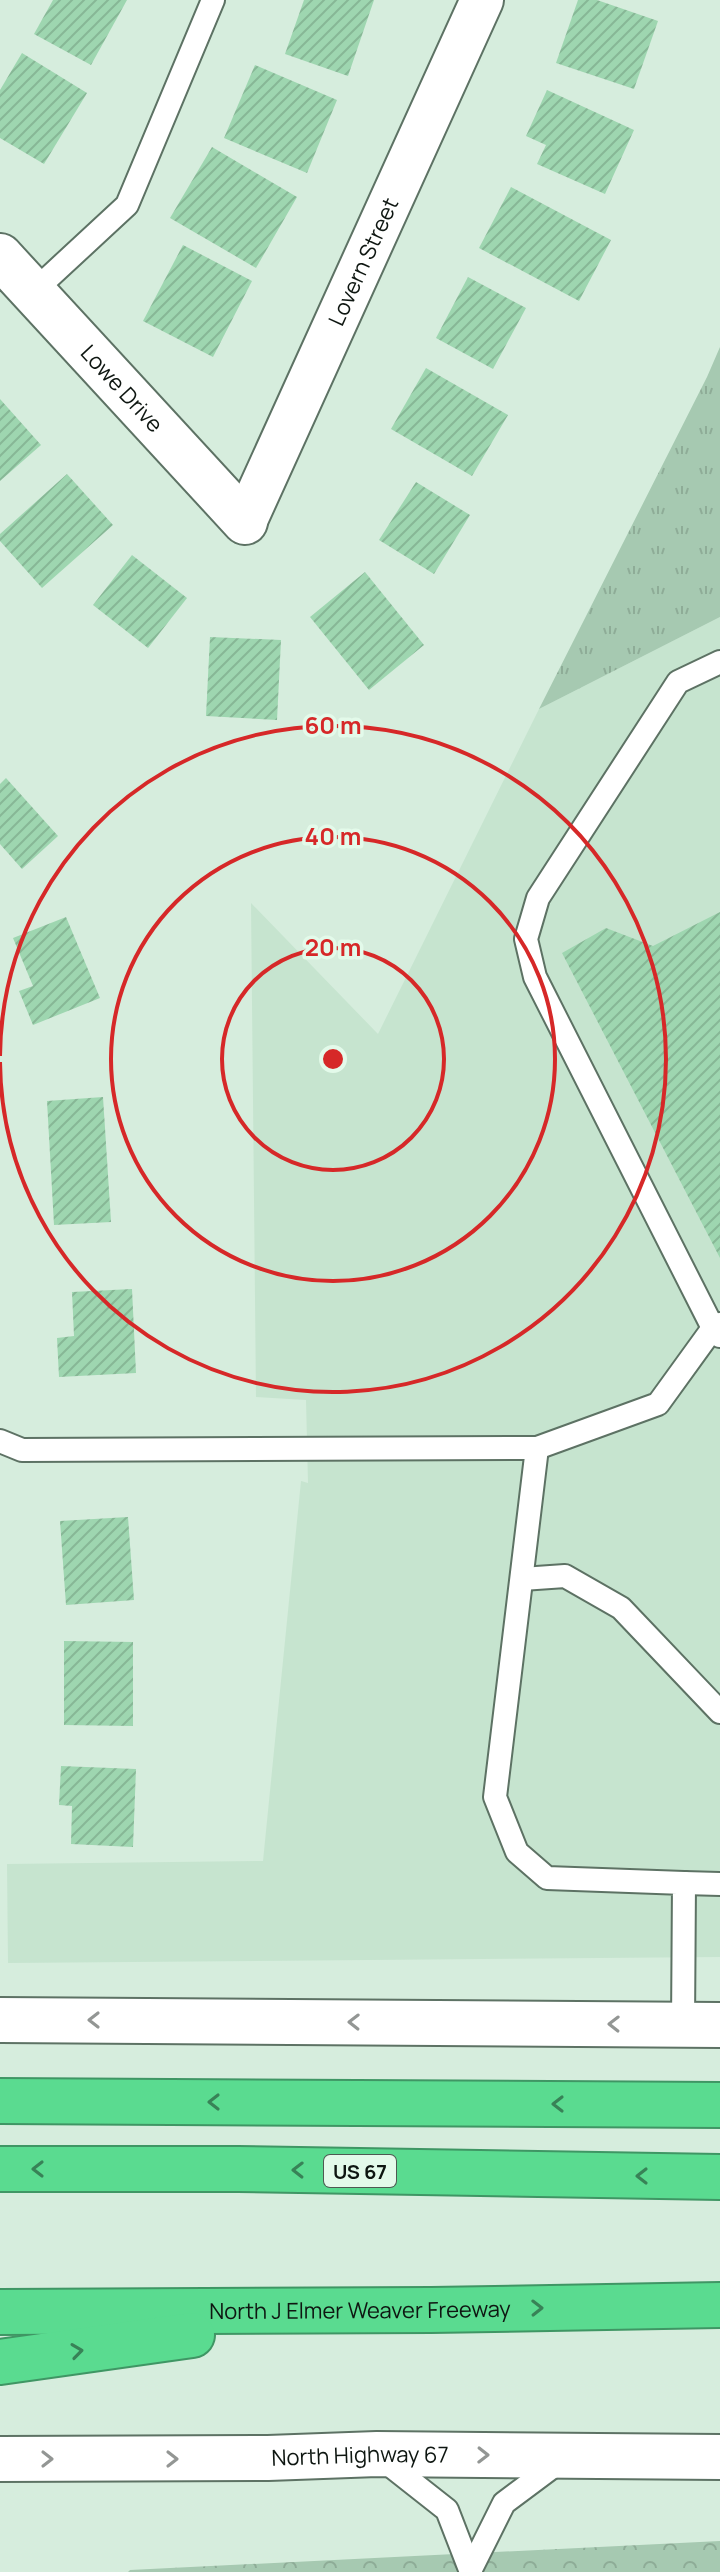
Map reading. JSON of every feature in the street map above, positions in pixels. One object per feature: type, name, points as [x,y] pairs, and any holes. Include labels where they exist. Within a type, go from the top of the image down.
[{"type":"highway","points":[[0,2101],[720,2105]]},
{"type":"highway","name":"US 67","points":[[0,2169],[238,2169],[720,2177]]},
{"type":"highway","name":"North J Elmer Weaver Freeway","points":[[0,2312],[720,2305]]},
{"type":"highway","points":[[0,2362],[192,2334],[431,2310]]},
{"type":"main road","name":"Lowe Drive","points":[[0,256],[245,522]]},
{"type":"main road","points":[[0,2020],[702,2025]]},
{"type":"main road","name":"North Highway 67","points":[[0,2459],[268,2458],[377,2454],[720,2457]]},
{"type":"street","name":"Lovern Street","points":[[245,522],[482,0]]},
{"type":"lane","points":[[32,293],[127,205],[213,0]]},
{"type":"lane","points":[[0,1441],[22,1450],[537,1448],[658,1404],[718,1329],[535,977],[526,939],[538,898],[678,682],[720,662]]},
{"type":"lane","points":[[537,1448],[495,1797],[517,1852],[547,1878],[720,1884]]},
{"type":"lane","points":[[522,1579],[565,1576],[621,1608],[720,1712]]},
{"type":"lane","points":[[684,1883],[702,2025]]},
{"type":"lane","points":[[377,2454],[447,2510],[471,2570]]},
{"type":"lane","points":[[471,2570],[504,2503],[567,2456]]},
{"type":"shaded area","points":[[720,617],[720,1957],[8,1963],[7,1864],[263,1861],[301,1481],[308,1483],[306,1400],[256,1397],[251,903],[378,1034],[539,709]]},
{"type":"green space","points":[[720,347],[720,617],[539,709],[707,377]]},
{"type":"green space","points":[[720,2541],[720,2572],[128,2572],[130,2570]]},
{"type":"building","points":[[53,0],[127,0],[91,65],[34,34]]},
{"type":"building","points":[[304,0],[374,0],[348,76],[285,54]]},
{"type":"building","points":[[578,0],[597,0],[658,21],[634,89],[556,63]]},
{"type":"building","points":[[22,53],[87,93],[44,164],[0,138],[0,90]]},
{"type":"building","points":[[255,65],[337,100],[307,173],[224,138]]},
{"type":"building","points":[[547,90],[634,130],[605,194],[537,164],[546,145],[526,136]]},
{"type":"building","points":[[212,147],[297,197],[256,268],[170,218]]},
{"type":"building","points":[[511,187],[611,240],[579,301],[479,248]]},
{"type":"building","points":[[183,245],[252,281],[213,357],[143,321]]},
{"type":"building","points":[[468,277],[526,308],[493,369],[436,338]]},
{"type":"building","points":[[426,368],[508,415],[472,476],[391,429]]},
{"type":"building","points":[[0,399],[41,445],[0,481]]},
{"type":"building","points":[[67,474],[113,525],[42,588],[0,541],[0,534]]},
{"type":"building","points":[[416,482],[470,515],[434,574],[379,540]]},
{"type":"building","points":[[132,555],[187,598],[148,648],[93,605]]},
{"type":"building","points":[[365,572],[424,645],[369,690],[310,617]]},
{"type":"building","points":[[210,637],[281,640],[277,720],[206,716]]},
{"type":"building","points":[[6,778],[58,836],[22,869],[0,844],[0,784]]},
{"type":"building","points":[[720,912],[720,1258],[562,953],[606,928],[653,946]]},
{"type":"building","points":[[66,917],[100,998],[33,1025],[19,991],[33,986],[13,938]]},
{"type":"building","points":[[103,1097],[111,1222],[54,1225],[47,1101]]},
{"type":"building","points":[[132,1289],[136,1373],[59,1377],[57,1338],[74,1336],[72,1292]]},
{"type":"building","points":[[128,1517],[134,1600],[66,1605],[60,1521]]},
{"type":"building","points":[[64,1641],[133,1642],[133,1726],[64,1725]]},
{"type":"building","points":[[61,1766],[136,1769],[133,1847],[71,1844],[72,1806],[59,1805]]}]
